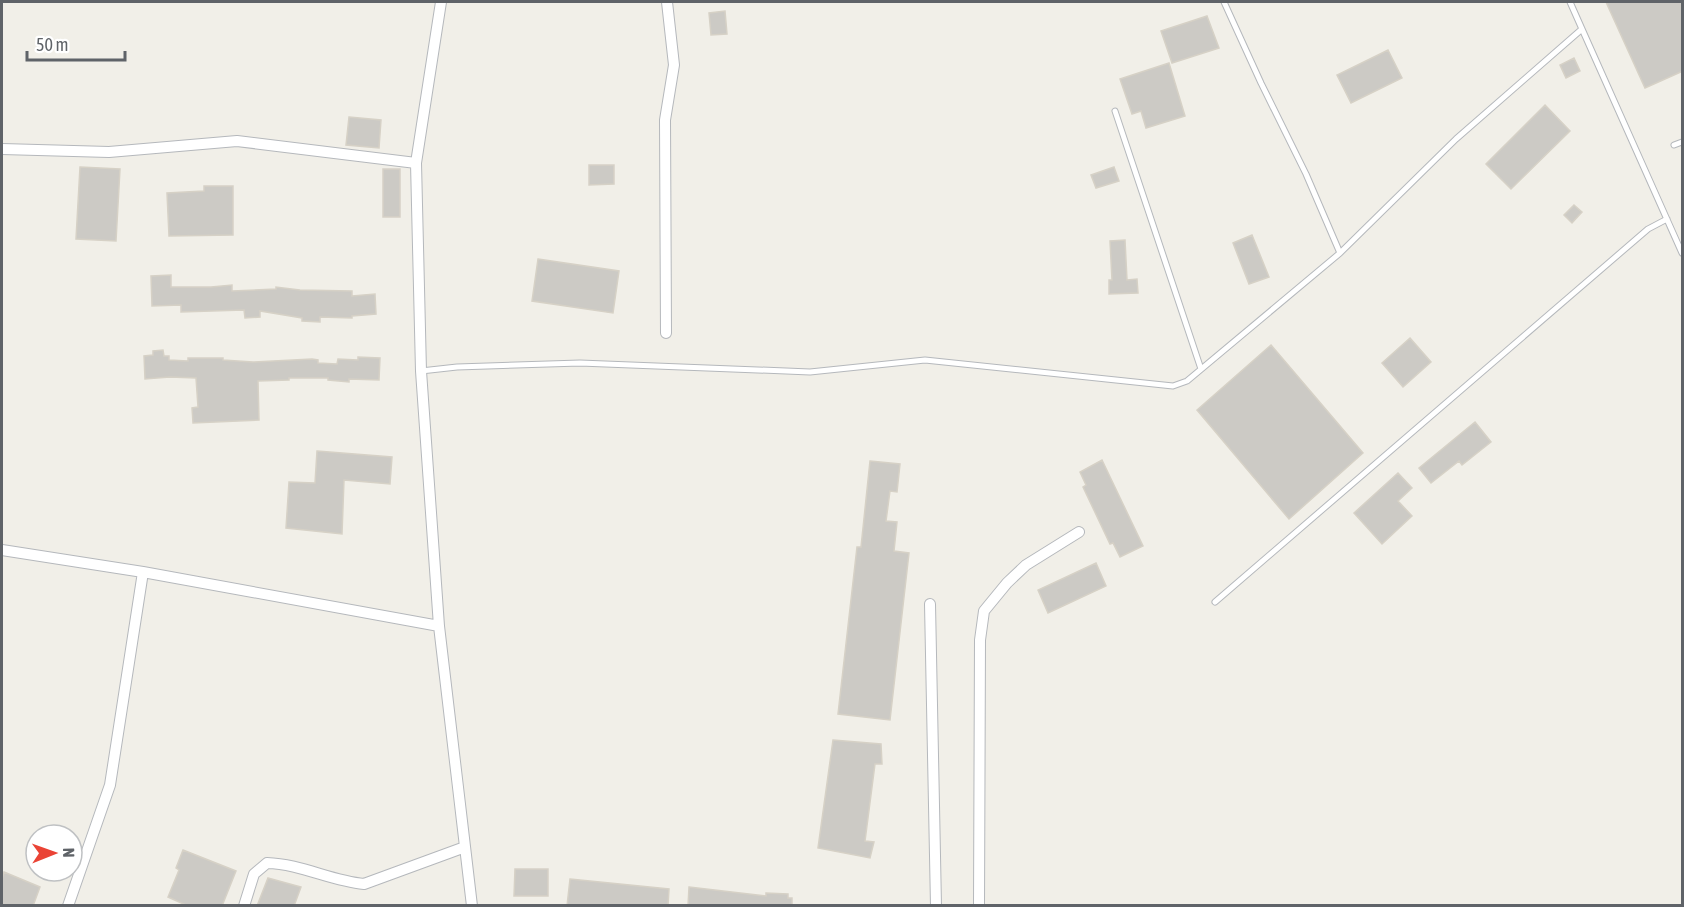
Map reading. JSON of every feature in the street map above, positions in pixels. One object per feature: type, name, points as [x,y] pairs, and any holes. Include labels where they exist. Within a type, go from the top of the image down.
[{"type":"street","points":[[441,2],[416,163],[421,371],[439,626],[472,906]]},
{"type":"street","points":[[666,333],[665,120],[674,65],[667,2]]},
{"type":"street","points":[[2,149],[109,152],[237,141],[416,163]]},
{"type":"street","points":[[979,906],[980,640],[984,611],[1007,583],[1026,565],[1079,532]]},
{"type":"street","points":[[2,550],[143,572],[439,626]]},
{"type":"street","points":[[69,906],[110,785],[143,572]]},
{"type":"street","points":[[930,603],[936,906]]},
{"type":"street","points":[[244,906],[254,874],[267,863],[287,864],[364,884],[465,847]]},
{"type":"lane","points":[[1224,2],[1306,174],[1340,253]]},
{"type":"lane","points":[[1570,2],[1683,253]]},
{"type":"lane","points":[[421,371],[457,367],[580,363],[810,372],[925,360],[1173,386],[1187,381],[1340,253],[1456,140],[1582,29]]},
{"type":"lane","points":[[1115,111],[1202,369]]},
{"type":"lane","points":[[1674,145],[1683,142]]},
{"type":"lane","points":[[1215,602],[1648,229],[1667,219]]},
{"type":"building","points":[[1606,2],[1683,2],[1683,71],[1645,88]]},
{"type":"building","points":[[725,11],[727,34],[711,35],[709,13]]},
{"type":"building","points":[[1207,16],[1219,48],[1172,63],[1161,31]]},
{"type":"building","points":[[1388,50],[1402,78],[1351,103],[1337,75]]},
{"type":"building","points":[[1574,58],[1580,71],[1566,78],[1560,65]]},
{"type":"building","points":[[1169,63],[1185,116],[1146,128],[1141,111],[1132,114],[1120,79]]},
{"type":"building","points":[[1545,105],[1570,131],[1511,189],[1486,164]]},
{"type":"building","points":[[349,117],[381,120],[379,148],[346,145]]},
{"type":"building","points":[[589,165],[614,165],[614,184],[589,185]]},
{"type":"building","points":[[80,167],[120,169],[116,241],[76,239]]},
{"type":"building","points":[[1114,167],[1119,181],[1096,188],[1091,175]]},
{"type":"building","points":[[383,169],[400,169],[400,217],[383,217]]},
{"type":"building","points":[[204,186],[233,186],[233,235],[169,236],[167,193],[204,191]]},
{"type":"building","points":[[1574,205],[1582,212],[1572,223],[1564,215]]},
{"type":"building","points":[[1252,235],[1269,277],[1249,284],[1233,243]]},
{"type":"building","points":[[1125,240],[1127,280],[1137,279],[1138,293],[1109,294],[1109,280],[1112,280],[1110,241]]},
{"type":"building","points":[[538,259],[619,271],[613,313],[532,301]]},
{"type":"building","points":[[171,275],[171,287],[232,285],[232,291],[276,289],[276,287],[352,291],[352,296],[375,294],[376,314],[352,316],[352,318],[320,317],[320,322],[302,321],[302,318],[260,311],[260,317],[245,318],[244,310],[181,312],[181,305],[152,306],[151,276]]},
{"type":"building","points":[[1410,338],[1431,362],[1403,387],[1382,363]]},
{"type":"building","points":[[1271,345],[1363,453],[1289,519],[1197,410]]},
{"type":"building","points":[[163,350],[164,356],[169,356],[169,360],[188,361],[188,358],[223,358],[223,360],[253,362],[312,359],[318,360],[318,363],[337,364],[338,359],[380,358],[379,380],[349,379],[349,382],[328,380],[328,378],[289,378],[289,380],[258,381],[259,420],[193,423],[192,408],[198,407],[196,378],[145,379],[144,356],[153,355],[153,351]]},
{"type":"building","points":[[1475,422],[1491,442],[1462,465],[1459,461],[1431,483],[1419,468]]},
{"type":"building","points":[[317,451],[392,457],[390,484],[344,480],[342,534],[286,528],[289,482],[315,483]]},
{"type":"building","points":[[1102,460],[1143,546],[1120,557],[1113,543],[1110,544],[1083,487],[1086,485],[1080,472]]},
{"type":"building","points":[[870,461],[900,464],[897,492],[890,491],[886,521],[897,522],[894,551],[909,553],[890,720],[838,714],[857,547],[861,547]]},
{"type":"building","points":[[1398,473],[1412,488],[1398,501],[1412,516],[1382,544],[1354,513]]},
{"type":"building","points":[[1096,563],[1106,586],[1048,613],[1038,590]]},
{"type":"building","points":[[833,740],[881,744],[882,764],[875,764],[865,841],[874,842],[870,858],[818,848]]},
{"type":"building","points":[[183,850],[236,871],[222,906],[188,906],[168,897],[179,870],[176,868]]},
{"type":"building","points":[[515,869],[548,869],[548,896],[514,896]]},
{"type":"building","points":[[4,872],[24,880],[24,883],[40,887],[33,906],[2,906]]},
{"type":"building","points":[[268,878],[301,887],[294,906],[257,906]]},
{"type":"building","points":[[570,879],[669,889],[668,906],[567,906]]},
{"type":"building","points":[[689,887],[766,896],[766,893],[788,894],[788,898],[792,898],[792,906],[688,906]]}]
